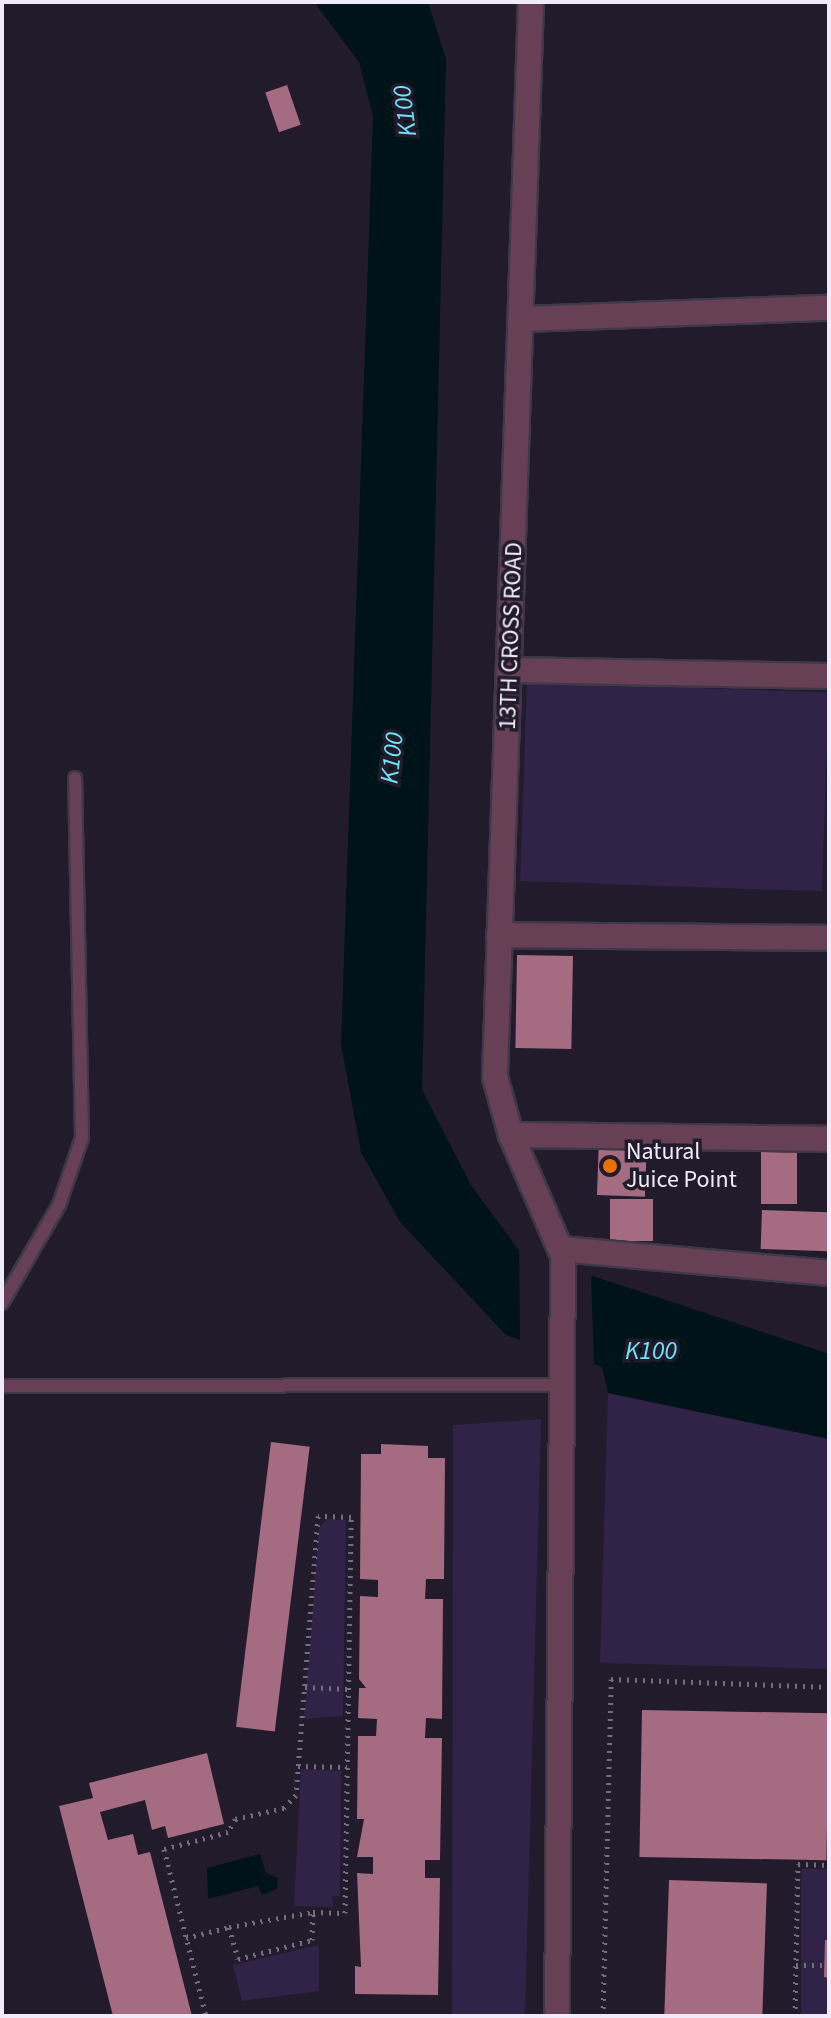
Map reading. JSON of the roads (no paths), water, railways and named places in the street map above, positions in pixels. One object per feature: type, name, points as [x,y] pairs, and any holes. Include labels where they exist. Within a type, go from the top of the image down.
[{"type":"street","name":"13TH CROSS ROAD","points":[[531,2],[523,319],[495,1077],[511,1135],[562,1253]]},
{"type":"street","points":[[523,319],[829,308]]},
{"type":"street","points":[[510,670],[829,676]]},
{"type":"street","points":[[499,935],[829,938]]},
{"type":"street","points":[[511,1135],[829,1139]]},
{"type":"street","points":[[557,2016],[566,1385],[562,1253],[829,1273]]},
{"type":"lane","points":[[2,1303],[59,1205],[82,1138],[75,778]]},
{"type":"lane","points":[[2,1386],[566,1385]]},
{"type":"water","name":"K100","points":[[314,2],[428,2],[446,59],[422,1090],[471,1185],[520,1252],[829,1354],[829,1439],[608,1393],[602,1367],[506,1335],[400,1222],[361,1152],[341,1044],[373,116],[359,62]]},
{"type":"water","points":[[260,1854],[266,1873],[278,1878],[277,1889],[262,1895],[258,1886],[208,1899],[207,1868]]},
{"type":"place","name":"Natural Juice Point","points":[[610,1166]]}]
